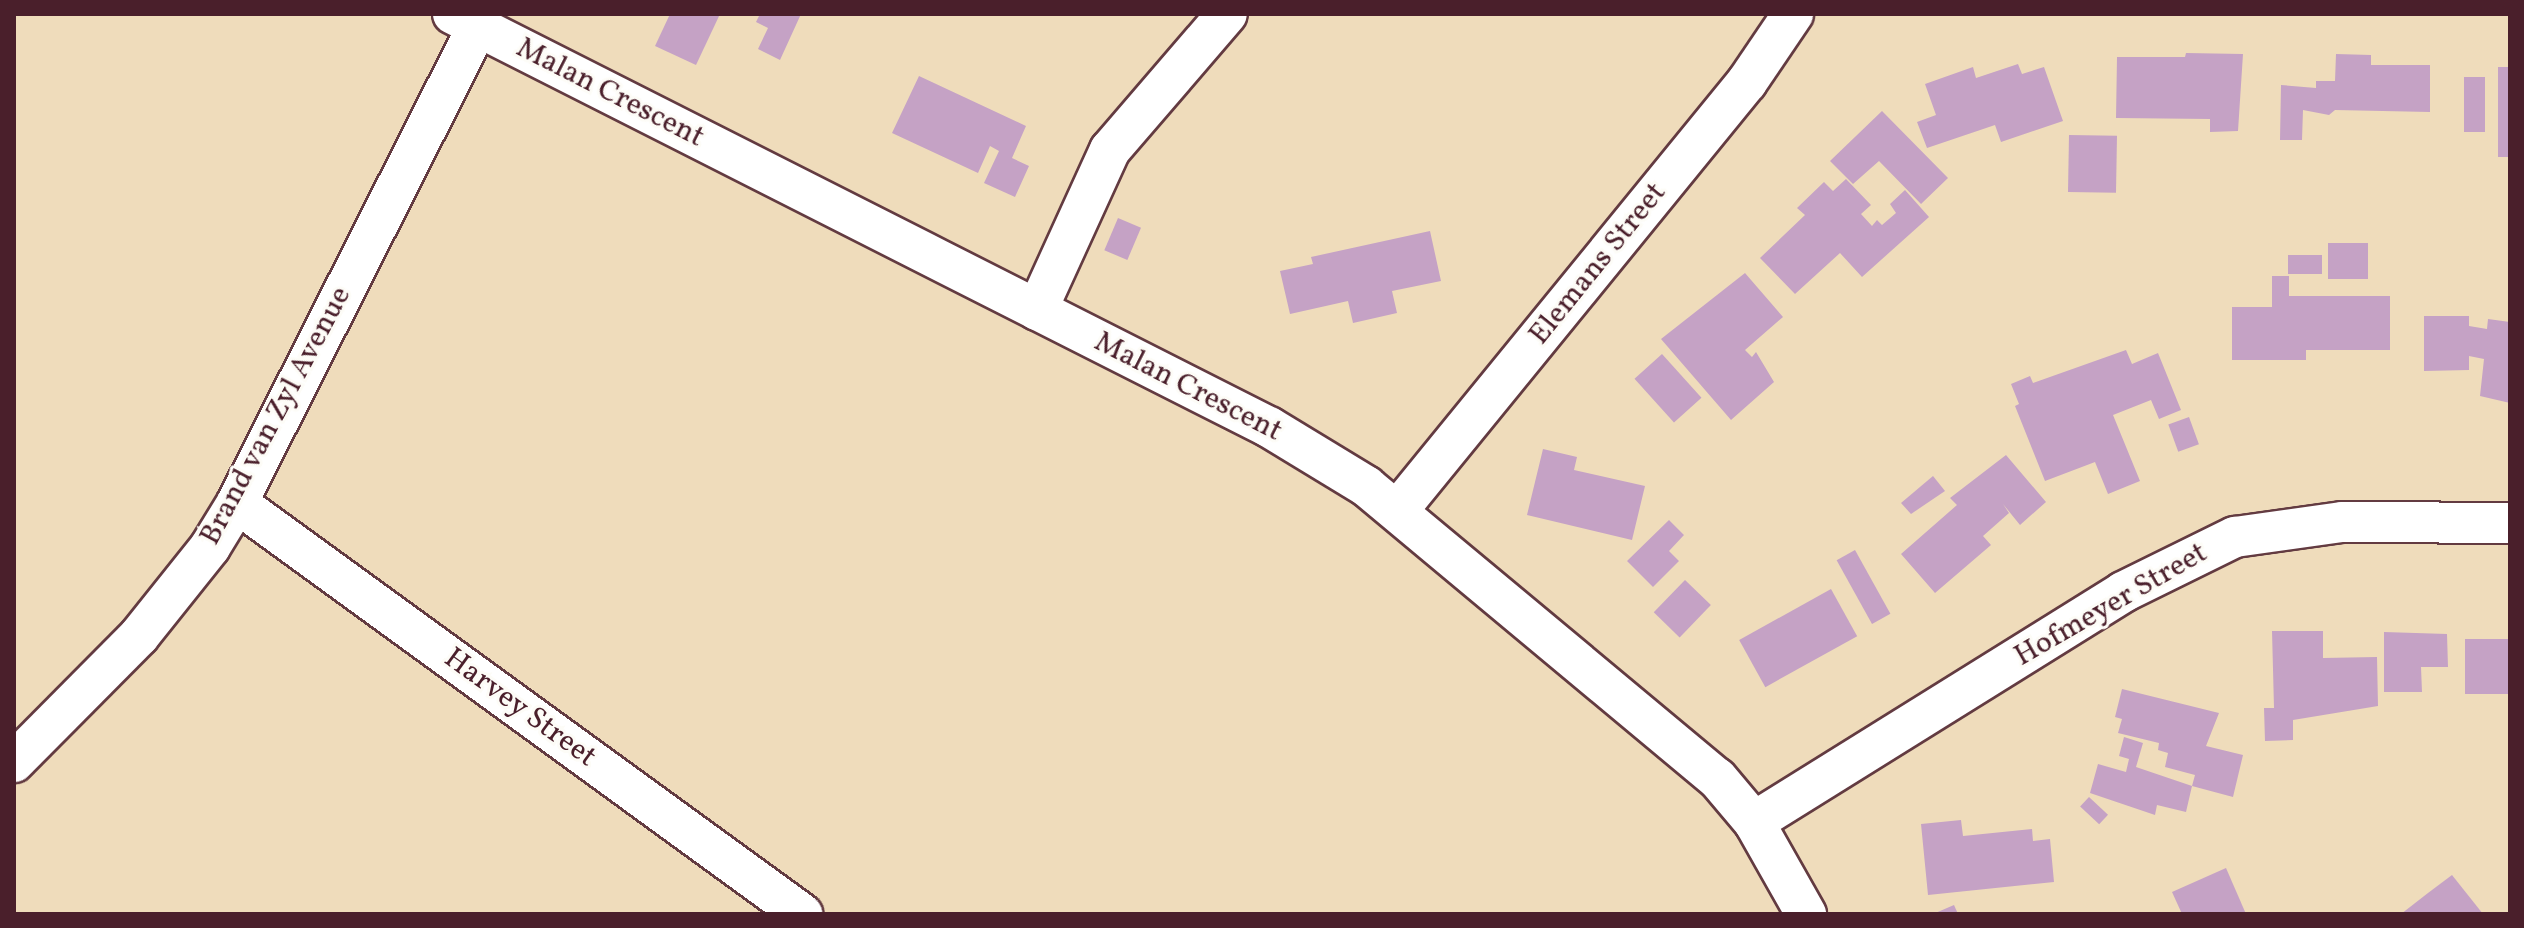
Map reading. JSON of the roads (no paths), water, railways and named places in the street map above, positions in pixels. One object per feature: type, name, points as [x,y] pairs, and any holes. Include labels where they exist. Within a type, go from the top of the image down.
[{"type":"street","points":[[1037,310],[1110,150],[1227,14]]},
{"type":"street","name":"Elemans Street","points":[[1398,510],[1747,82],[1793,14]]},
{"type":"street","name":"Malan Crescent","points":[[466,20],[1269,427],[1398,510],[1717,778],[1754,822],[1806,914]]},
{"type":"street","name":"Brand van Zyl Avenue","points":[[14,762],[139,636],[210,547],[237,503],[466,20]]},
{"type":"street","name":"Harvey Street","points":[[237,503],[802,914]]},
{"type":"street","name":"Hofmeyer Street","points":[[1754,822],[2123,592],[2235,537],[2342,522],[2510,523]]}]
